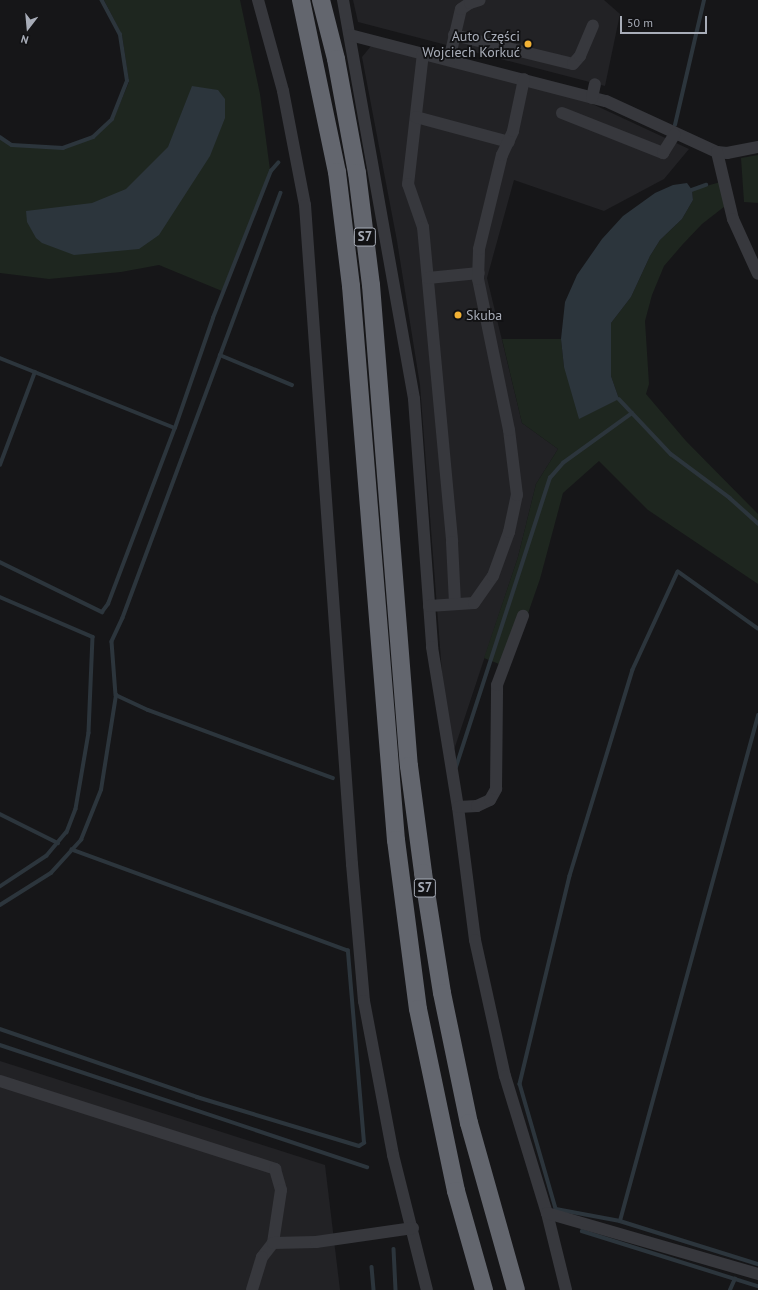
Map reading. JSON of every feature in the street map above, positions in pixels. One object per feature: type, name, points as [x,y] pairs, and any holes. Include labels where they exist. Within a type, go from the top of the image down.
[{"type":"highway","name":"S7","points":[[301,0],[337,172],[351,286],[396,840],[418,1009],[456,1191],[484,1290]]},
{"type":"highway","name":"S7","points":[[321,0],[336,58],[355,166],[371,285],[408,758],[423,873],[442,993],[469,1122],[516,1290]]},
{"type":"street","points":[[258,0],[283,91],[304,205],[359,952],[375,1067],[393,1155],[413,1228],[427,1290]]},
{"type":"street","points":[[343,0],[414,399],[432,647],[458,807],[475,940],[505,1076],[547,1213],[566,1290]]},
{"type":"street","points":[[449,60],[461,9],[470,3],[480,0]]},
{"type":"street","points":[[454,36],[573,64],[580,56],[593,26]]},
{"type":"street","points":[[350,35],[606,102],[717,152],[727,153],[758,148]]},
{"type":"street","points":[[423,53],[408,184],[423,227],[455,604]]},
{"type":"street","points":[[429,606],[474,603],[493,576],[509,532],[517,494],[509,430],[479,273],[479,249],[502,155],[509,142],[520,104],[524,80]]},
{"type":"street","points":[[592,98],[595,84]]},
{"type":"street","points":[[562,113],[664,153],[675,134]]},
{"type":"street","points":[[416,118],[509,142]]},
{"type":"street","points":[[717,152],[733,219],[758,274]]},
{"type":"street","points":[[428,278],[479,273]]},
{"type":"street","points":[[458,807],[483,803],[490,800],[496,789],[497,685],[523,616]]},
{"type":"street","points":[[0,1081],[275,1169],[281,1190],[273,1243],[262,1257],[252,1290]]},
{"type":"street","points":[[547,1213],[758,1274]]},
{"type":"street","points":[[273,1243],[316,1242],[413,1228]]},
{"type":"shaded area","points":[[104,0],[240,0],[260,94],[270,170],[222,291],[159,265],[121,272],[49,279],[0,273],[0,138],[11,146],[63,149],[94,138],[113,120],[129,82],[122,35]]},
{"type":"shaded area","name":"Auto Części Wojciech Korkuć","points":[[353,0],[604,0],[620,14],[605,86],[358,22]]},
{"type":"shaded area","points":[[371,46],[586,101],[689,149],[664,179],[604,211],[514,180],[487,278],[522,423],[558,449],[536,484],[518,557],[449,765],[420,385],[397,241],[362,57]]},
{"type":"shaded area","points":[[192,86],[218,90],[225,99],[225,118],[210,156],[159,235],[139,249],[74,255],[42,243],[36,238],[27,222],[26,211],[92,203],[126,189],[168,147]]},
{"type":"shaded area","points":[[758,155],[758,203],[744,202],[741,158]]},
{"type":"shaded area","points":[[724,181],[729,203],[702,224],[664,266],[652,295],[645,321],[649,384],[646,394],[686,441],[758,514],[758,584],[648,510],[599,461],[563,493],[540,579],[509,668],[484,658],[518,557],[536,484],[558,449],[522,423],[502,339],[561,339],[564,367],[619,399],[611,376],[611,323],[631,297],[650,256],[660,240],[682,219],[693,200],[692,190]]},
{"type":"shaded area","points":[[687,183],[692,190],[693,200],[682,219],[660,240],[650,256],[631,297],[611,323],[611,376],[619,399],[579,419],[564,367],[561,339],[565,302],[577,275],[602,239],[623,216],[655,193],[673,185]]},
{"type":"shaded area","points":[[0,1061],[325,1165],[340,1290],[0,1290]]},
{"type":"waterway","points":[[0,137],[12,145],[63,148],[93,137],[112,119],[127,81],[120,35],[101,0]]},
{"type":"waterway","points":[[675,125],[704,0]]},
{"type":"waterway","points":[[0,562],[102,612],[108,604],[175,428],[213,318],[271,171],[278,163]]},
{"type":"waterway","points":[[692,190],[706,185]]},
{"type":"waterway","points":[[281,193],[123,618],[112,642],[116,695],[148,710],[333,778]]},
{"type":"waterway","points":[[220,355],[292,385]]},
{"type":"waterway","points":[[0,358],[175,428]]},
{"type":"waterway","points":[[0,465],[35,372]]},
{"type":"waterway","points":[[619,399],[671,454],[730,498],[758,523]]},
{"type":"waterway","points":[[456,767],[550,478],[563,463],[632,413]]},
{"type":"waterway","points":[[758,629],[678,572],[633,670],[570,876],[520,1084],[556,1209],[620,1221],[758,1264]]},
{"type":"waterway","points":[[0,597],[93,637],[89,733],[76,809],[67,832],[47,856],[0,887]]},
{"type":"waterway","points":[[0,905],[51,873],[81,840],[101,790],[116,695]]},
{"type":"waterway","points":[[620,1221],[758,716]]},
{"type":"waterway","points":[[0,814],[58,843]]},
{"type":"waterway","points":[[0,1029],[197,1097],[359,1146],[364,1143],[348,951],[72,850]]},
{"type":"waterway","points":[[0,1045],[367,1167]]},
{"type":"waterway","points":[[582,1231],[758,1286]]},
{"type":"waterway","points":[[394,1249],[396,1290]]},
{"type":"waterway","points":[[372,1267],[374,1290]]},
{"type":"waterway","points":[[730,1290],[735,1279]]},
{"type":"place","name":"Auto Części Wojciech Korkuć","points":[[528,44]]},
{"type":"place","name":"Skuba","points":[[458,315]]}]
